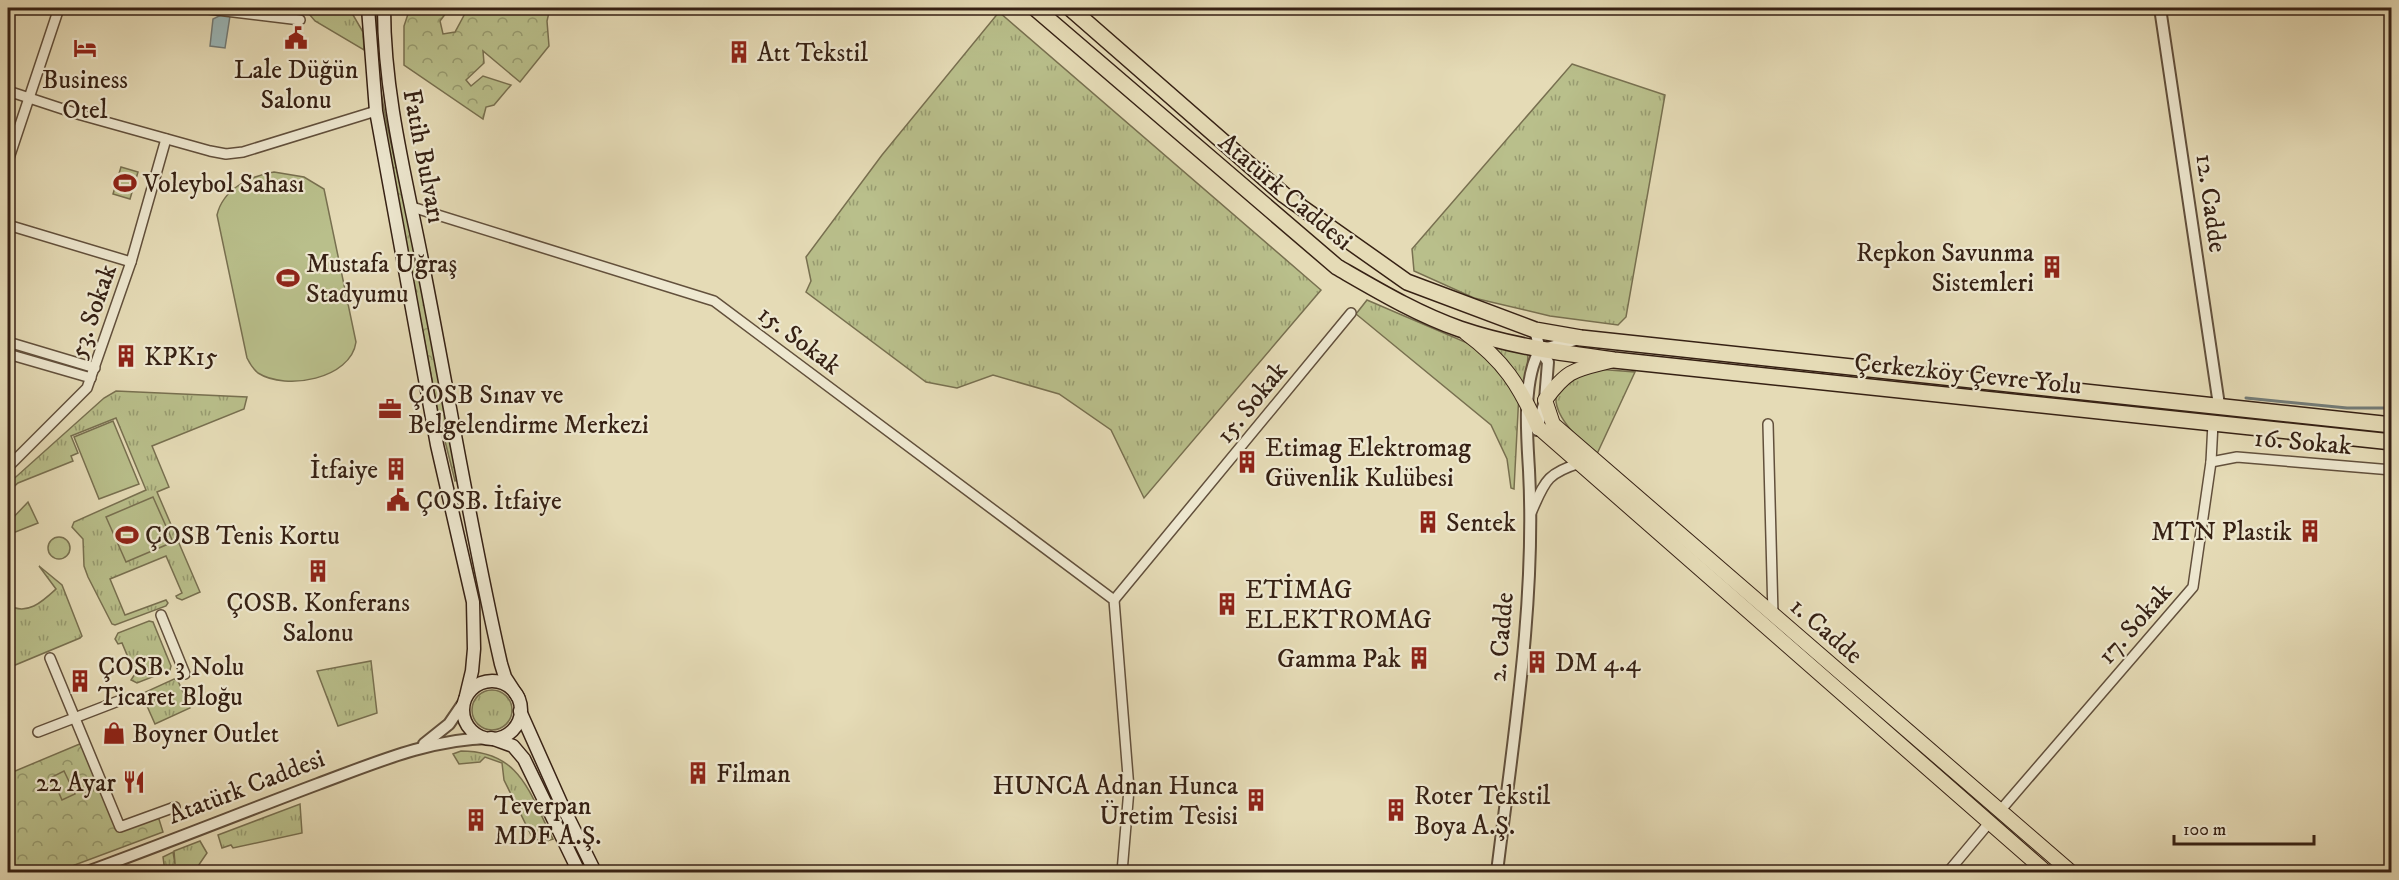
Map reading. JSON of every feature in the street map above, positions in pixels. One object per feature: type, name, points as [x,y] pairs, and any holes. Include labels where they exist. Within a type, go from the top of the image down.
[{"type":"highway","name":"Atatürk Caddesi","points":[[1035,8],[1337,267],[1392,299],[1461,329],[1540,350]]},
{"type":"highway","points":[[1070,8],[1284,195],[1368,256],[1407,282],[1535,330],[1581,338],[2391,425]]},
{"type":"highway","name":"Çerkezköy Çevre Yolu","points":[[1540,350],[1614,360],[2391,442]]},
{"type":"main road","name":"Fatih Bulvarı","points":[[368,8],[376,111],[437,445],[473,602],[472,671],[465,699]]},
{"type":"main road","name":"Fatih Bulvarı","points":[[384,8],[384,42],[392,111],[491,618],[505,676],[518,697]]},
{"type":"main road","points":[[1461,329],[1485,348],[1510,373],[1539,427]]},
{"type":"main road","points":[[1553,423],[1545,400],[1561,378],[1579,369],[1614,360]]},
{"type":"main road","name":"1. Cadde","points":[[1553,423],[2071,873]]},
{"type":"main road","name":"1. Cadde","points":[[1539,427],[2046,873]]},
{"type":"main road","points":[[579,873],[524,759],[513,746],[478,735],[467,724],[463,711],[465,699],[480,684],[493,681],[510,687],[518,697],[520,711],[561,804],[595,873]]},
{"type":"main road","points":[[490,738],[502,736],[512,730],[520,711]]},
{"type":"street","points":[[8,161],[59,8]]},
{"type":"street","points":[[200,8],[300,20]]},
{"type":"street","points":[[362,8],[368,25]]},
{"type":"street","name":"12. Cadde","points":[[2160,8],[2220,405]]},
{"type":"street","points":[[8,92],[222,154],[243,152],[376,111]]},
{"type":"street","name":"53. Sokak","points":[[8,466],[84,394],[131,262],[166,139]]},
{"type":"street","name":"15. Sokak","points":[[412,207],[714,301],[1114,600],[1351,313]]},
{"type":"street","points":[[8,225],[131,262]]},
{"type":"street","points":[[1528,442],[1539,427],[1545,400],[1548,362],[1540,350],[1535,330]]},
{"type":"street","points":[[1540,350],[1581,338]]},
{"type":"street","points":[[8,342],[95,368]]},
{"type":"street","name":"2. Cadde","points":[[1497,873],[1528,584],[1531,513],[1528,405],[1532,363],[1540,350]]},
{"type":"street","points":[[8,354],[91,378]]},
{"type":"street","points":[[1539,427],[1553,423]]},
{"type":"street","points":[[1768,423],[1773,615]]},
{"type":"street","name":"17. Sokak","points":[[1999,812],[2193,587],[2211,462],[2213,423]]},
{"type":"street","name":"16. Sokak","points":[[2211,462],[2237,457],[2391,470]]},
{"type":"street","points":[[1531,513],[1545,482],[1564,468],[1580,464]]},
{"type":"street","points":[[1114,600],[1129,789],[1122,873]]},
{"type":"street","points":[[161,615],[185,674]]},
{"type":"street","points":[[50,658],[120,827],[175,807]]},
{"type":"street","points":[[422,746],[449,724],[465,699]]},
{"type":"street","points":[[38,732],[121,700]]},
{"type":"street","points":[[422,746],[462,738],[490,738]]},
{"type":"street","name":"Atatürk Caddesi","points":[[87,873],[240,813],[422,746]]},
{"type":"street","points":[[1948,873],[1989,823]]},
{"type":"green space","points":[[304,8],[349,8],[363,32],[364,50],[315,21]]},
{"type":"green space","points":[[373,8],[377,8],[377,54]]},
{"type":"green space","points":[[410,8],[460,8],[449,9],[440,21],[443,34],[455,32],[468,8],[550,8],[547,21],[549,46],[520,82],[483,51],[484,63],[466,80],[471,86],[483,76],[511,85],[494,105],[486,107],[483,119],[404,65],[404,26]]},
{"type":"green space","points":[[999,12],[1321,290],[1144,498],[1111,430],[1059,394],[993,375],[957,388],[926,382],[806,292],[811,281],[806,257],[882,155]]},
{"type":"green space","points":[[378,64],[383,105],[439,375],[457,480],[455,481],[439,417],[383,123]]},
{"type":"green space","points":[[1572,64],[1665,95],[1626,317],[1618,325],[1550,316],[1474,298],[1414,271],[1412,249]]},
{"type":"green space","name":"Voleybol Sahası","points":[[121,167],[138,172],[130,199],[113,194]]},
{"type":"green space","name":"Mustafa Uğraş Stadyumu","points":[[274,172],[304,177],[324,189],[356,342],[352,355],[343,365],[330,373],[300,381],[284,381],[258,373],[247,358],[217,215],[220,206],[231,191],[256,177]]},
{"type":"green space","points":[[1367,300],[1479,348],[1519,393],[1514,489],[1511,488],[1507,459],[1491,425],[1356,314]]},
{"type":"green space","points":[[1492,348],[1528,354],[1526,390]]},
{"type":"green space","points":[[1596,369],[1635,372],[1596,456],[1564,422],[1556,400],[1558,390],[1565,381]]},
{"type":"green space","points":[[116,391],[247,397],[244,409],[152,446],[169,487],[157,492],[200,592],[182,600],[177,598],[176,596],[182,593],[166,556],[110,579],[125,615],[166,600],[168,603],[166,606],[115,625],[112,624],[88,577],[84,566],[83,539],[72,527],[74,522],[146,490],[116,418],[71,436],[78,453],[71,456],[73,461],[18,483],[8,492],[8,484],[104,398]]},
{"type":"green space","points":[[113,421],[139,484],[99,499],[74,437]]},
{"type":"green space","points":[[153,497],[173,542],[126,562],[106,517]]},
{"type":"green space","points":[[28,502],[38,523],[8,535],[8,523]]},
{"type":"green space","points":[[59,537],[67,540],[70,548],[67,556],[59,559],[51,556],[48,548],[51,540]]},
{"type":"green space","points":[[39,566],[62,585],[82,636],[8,668],[8,605],[22,609],[34,606],[56,589]]},
{"type":"green space","points":[[149,621],[153,622],[171,666],[170,670],[137,683],[131,680],[135,674],[122,643],[118,644],[115,639],[118,633]]},
{"type":"green space","points":[[371,661],[377,713],[338,726],[317,671]]},
{"type":"green space","points":[[174,679],[178,681],[190,708],[155,724],[139,695]]},
{"type":"green space","points":[[492,690],[500,691],[506,696],[511,702],[511,718],[506,724],[500,729],[492,730],[484,729],[478,724],[473,718],[472,710],[473,702],[478,696],[484,691]]},
{"type":"green space","points":[[82,743],[119,830],[158,816],[163,832],[56,872],[8,872],[8,774]]},
{"type":"green space","points":[[461,751],[481,753],[497,758],[510,767],[529,791],[553,839],[544,842],[533,839],[504,780],[502,763],[485,757],[480,762],[459,764],[453,754]]},
{"type":"green space","points":[[64,771],[75,794],[62,800],[52,777]]},
{"type":"green space","points":[[300,804],[302,833],[233,848],[231,845],[222,848],[218,835]]},
{"type":"green space","points":[[200,841],[207,853],[194,872],[165,872],[163,857],[173,852],[175,864],[174,851]]},
{"type":"water","points":[[221,15],[230,16],[225,48],[210,46],[213,19]]},
{"type":"waterway","points":[[2246,398],[2347,408],[2392,408]]},
{"type":"place","name":"Lale Düğün Salonu","points":[[296,38]]},
{"type":"place","name":"Business Otel","points":[[85,48]]},
{"type":"place","name":"Att Tekstil","points":[[739,52]]},
{"type":"place","name":"Voleybol Sahası","points":[[125,183]]},
{"type":"place","name":"Repkon Savunma Sistemleri","points":[[2052,267]]},
{"type":"place","name":"Mustafa Uğraş Stadyumu","points":[[288,278]]},
{"type":"place","name":"KPK15","points":[[126,356]]},
{"type":"place","name":"ÇOSB Sınav ve Belgelendirme Merkezi","points":[[390,409]]},
{"type":"place","name":"Etimag Elektromag Güvenlik Kulübesi","points":[[1247,462]]},
{"type":"place","name":"İtfaiye","points":[[396,469]]},
{"type":"place","name":"ÇOSB. İtfaiye","points":[[398,500]]},
{"type":"place","name":"Sentek","points":[[1428,522]]},
{"type":"place","name":"MTN Plastik","points":[[2310,531]]},
{"type":"place","name":"ÇOSB Tenis Kortu","points":[[127,535]]},
{"type":"place","name":"ÇOSB. Konferans Salonu","points":[[318,571]]},
{"type":"place","name":"ETİMAG ELEKTROMAG","points":[[1227,604]]},
{"type":"place","name":"Gamma Pak","points":[[1419,658]]},
{"type":"place","name":"DM 4.4","points":[[1537,662]]},
{"type":"place","name":"ÇOSB. 3 Nolu Ticaret Bloğu","points":[[80,681]]},
{"type":"place","name":"Boyner Outlet","points":[[114,733]]},
{"type":"place","name":"Filman","points":[[698,773]]},
{"type":"place","name":"22 Ayar","points":[[134,782]]},
{"type":"place","name":"HUNCA Adnan Hunca Üretim Tesisi","points":[[1256,800]]},
{"type":"place","name":"Roter Tekstil Boya A.Ş.","points":[[1396,810]]},
{"type":"place","name":"Teverpan MDF A.Ş.","points":[[476,820]]}]
